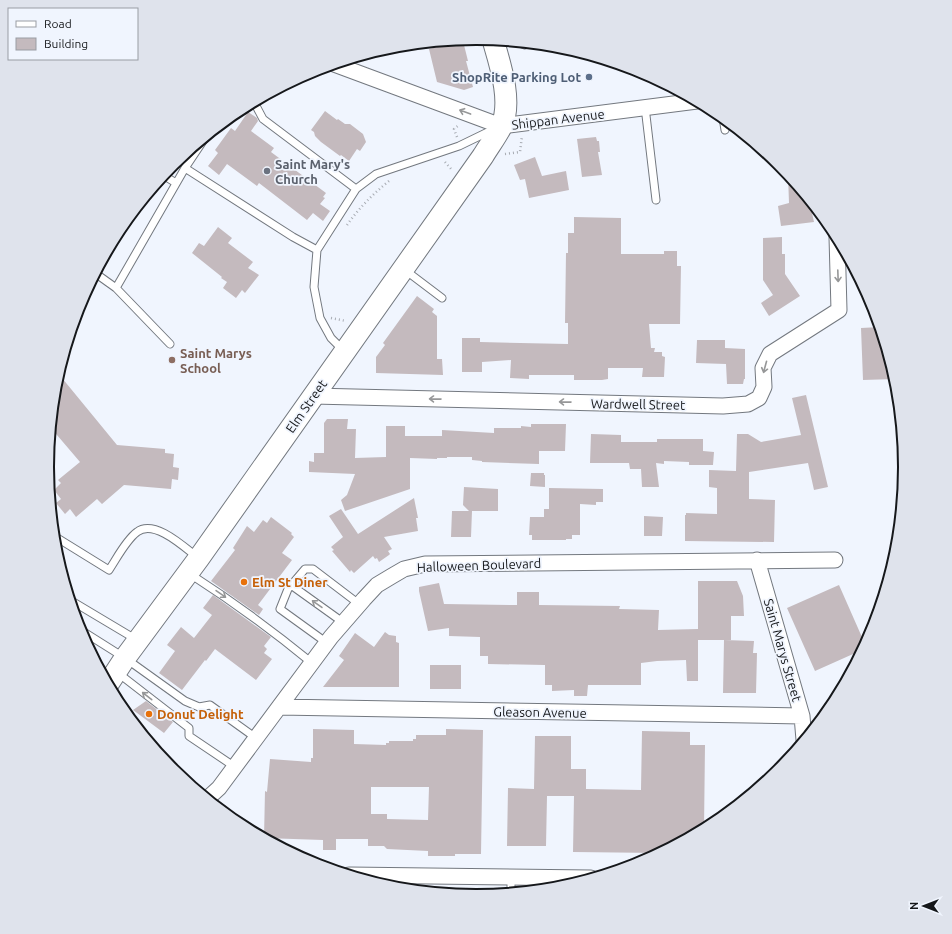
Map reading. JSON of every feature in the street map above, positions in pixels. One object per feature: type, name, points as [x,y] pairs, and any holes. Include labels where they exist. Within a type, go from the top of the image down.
[{"type":"main road","points":[[495,46],[502,70],[506,104],[502,126]]},
{"type":"main road","name":"Elm Street","points":[[116,671],[403,269],[483,156],[502,126]]},
{"type":"street","name":"Shippan Avenue","points":[[341,67],[502,126],[687,102]]},
{"type":"street","name":"Wardwell Street","points":[[313,396],[723,406],[748,404],[759,398],[764,387],[763,368],[770,354],[839,310],[837,250]]},
{"type":"street","name":"Saint Marys Street","points":[[757,560],[802,716],[803,733]]},
{"type":"street","name":"Halloween Boulevard","points":[[211,796],[235,767],[327,643],[359,604],[377,586],[404,569],[425,564],[835,560]]},
{"type":"street","name":"Gleason Avenue","points":[[279,707],[802,716]]},
{"type":"street","points":[[394,881],[511,877],[573,878]]},
{"type":"lane","points":[[257,107],[263,119],[356,189]]},
{"type":"lane","points":[[645,107],[656,200]]},
{"type":"lane","points":[[344,352],[331,338],[320,318],[314,287],[317,250],[356,189],[376,174],[459,146],[502,126]]},
{"type":"lane","points":[[724,126],[725,130]]},
{"type":"lane","points":[[116,288],[176,183],[195,153]]},
{"type":"lane","points":[[185,168],[293,237],[317,250]]},
{"type":"lane","points":[[169,179],[176,183]]},
{"type":"lane","points":[[403,269],[442,298]]},
{"type":"lane","points":[[100,277],[116,288],[170,344]]},
{"type":"lane","points":[[61,540],[109,570],[131,538],[138,531],[148,528],[158,530],[221,594],[278,635],[312,663]]},
{"type":"lane","points":[[327,643],[280,609],[291,585],[305,569],[314,569],[359,604]]},
{"type":"lane","points":[[291,585],[344,623]]},
{"type":"lane","points":[[76,604],[138,641]]},
{"type":"lane","points":[[95,647],[116,671],[189,728],[188,736],[235,767]]},
{"type":"lane","points":[[116,671],[200,707],[210,705],[256,738]]},
{"type":"lane","points":[[511,877],[511,887]]},
{"type":"path","points":[[454,130],[456,134]]},
{"type":"path","points":[[439,162],[445,162],[457,175]]},
{"type":"path","points":[[344,230],[356,213],[374,194],[392,180]]},
{"type":"path","points":[[327,314],[330,318],[350,322]]},
{"type":"building","points":[[464,45],[468,61],[466,61],[473,87],[464,90],[437,82],[429,49]]},
{"type":"building","points":[[325,111],[337,120],[338,119],[345,124],[350,124],[363,134],[366,142],[360,151],[357,149],[349,161],[321,142],[311,130]]},
{"type":"building","name":"Saint Mary's Church","points":[[248,112],[257,118],[258,121],[251,131],[274,148],[271,152],[326,193],[323,197],[325,198],[320,204],[330,211],[323,221],[313,213],[307,220],[259,183],[257,186],[227,164],[219,175],[208,166],[218,153],[215,150],[231,128],[235,131]]},
{"type":"building","points":[[596,137],[597,141],[599,141],[600,152],[598,152],[602,175],[582,177],[577,139]]},
{"type":"building","points":[[535,157],[542,176],[566,171],[569,190],[529,198],[525,179],[520,180],[514,165]]},
{"type":"building","points":[[788,184],[813,213],[814,222],[781,226],[778,206],[789,203]]},
{"type":"building","points":[[574,217],[621,218],[621,254],[664,254],[664,251],[677,251],[677,266],[681,266],[680,324],[649,324],[651,348],[655,348],[654,352],[662,352],[662,356],[665,357],[664,377],[642,377],[643,368],[608,368],[608,379],[602,380],[574,380],[574,375],[529,375],[529,379],[510,378],[511,360],[482,362],[482,372],[462,372],[462,338],[480,338],[480,342],[568,344],[568,323],[565,323],[566,253],[568,253],[568,233],[574,233]]},
{"type":"building","points":[[218,227],[232,238],[228,243],[253,262],[248,268],[259,275],[245,293],[242,290],[236,298],[223,288],[227,282],[192,253],[199,243],[204,246]]},
{"type":"building","points":[[782,237],[782,254],[785,254],[785,274],[800,296],[769,316],[761,303],[773,295],[763,280],[763,238]]},
{"type":"building","points":[[417,296],[434,309],[432,312],[437,316],[437,359],[442,359],[443,375],[376,373],[376,357],[385,345],[383,343]]},
{"type":"building","points":[[875,327],[889,379],[863,380],[861,328]]},
{"type":"building","points":[[697,340],[725,340],[725,348],[745,349],[745,379],[743,384],[727,384],[726,364],[696,363]]},
{"type":"building","points":[[63,379],[117,445],[165,449],[165,453],[174,454],[173,467],[179,468],[178,480],[172,479],[171,489],[124,485],[102,504],[97,499],[76,517],[70,509],[65,514],[56,503],[61,499],[55,489],[61,483],[58,480],[80,462],[56,433]]},
{"type":"building","points":[[806,395],[828,487],[814,490],[808,463],[749,472],[749,499],[775,500],[774,542],[685,541],[686,513],[717,514],[717,488],[709,487],[709,470],[736,471],[737,434],[748,434],[761,442],[801,435],[792,398]]},
{"type":"building","points":[[327,419],[348,419],[347,429],[356,429],[355,458],[386,457],[386,426],[405,426],[405,436],[442,436],[442,430],[494,433],[494,428],[521,428],[521,426],[531,427],[531,424],[566,424],[565,451],[539,451],[539,464],[482,462],[472,460],[472,457],[447,457],[437,459],[410,458],[410,489],[345,511],[341,500],[347,495],[355,474],[309,472],[309,461],[314,462],[314,453],[324,453],[324,423]]},
{"type":"building","points":[[591,434],[621,435],[621,442],[657,442],[657,439],[703,439],[703,451],[714,452],[713,465],[689,465],[689,462],[664,461],[664,464],[656,463],[659,487],[642,487],[641,469],[630,469],[629,463],[590,463]]},
{"type":"building","points":[[531,473],[544,473],[545,487],[530,486]]},
{"type":"building","points":[[464,487],[498,489],[498,511],[469,511],[463,505]]},
{"type":"building","points":[[549,488],[603,489],[603,502],[596,502],[596,505],[580,504],[580,535],[572,535],[572,539],[566,540],[532,540],[532,535],[529,535],[530,517],[544,517],[544,509],[549,509]]},
{"type":"building","points":[[414,498],[418,518],[416,518],[418,531],[384,537],[392,549],[388,551],[390,554],[379,562],[377,558],[375,559],[373,556],[354,573],[351,570],[350,572],[332,551],[334,550],[331,547],[343,537],[329,516],[341,509],[358,534]]},
{"type":"building","points":[[452,511],[472,511],[471,537],[451,537]]},
{"type":"building","points":[[644,516],[663,517],[662,536],[644,536]]},
{"type":"building","points":[[271,517],[292,533],[291,534],[294,537],[282,553],[292,560],[258,605],[263,609],[259,615],[211,581],[235,550],[233,548],[247,526],[254,532],[263,520],[267,523]]},
{"type":"building","points":[[698,581],[737,581],[743,596],[744,616],[731,616],[731,640],[698,640],[698,681],[687,681],[686,660],[641,663],[641,685],[588,685],[587,696],[574,696],[574,690],[552,691],[552,685],[545,685],[545,665],[488,664],[488,656],[480,656],[480,637],[449,636],[449,628],[428,631],[419,591],[419,587],[439,583],[444,604],[517,605],[517,592],[539,592],[539,605],[620,606],[619,609],[659,610],[658,630],[698,629]]},
{"type":"building","points":[[839,585],[862,637],[854,653],[815,671],[787,608]]},
{"type":"building","points":[[213,595],[271,637],[264,646],[267,649],[264,653],[272,659],[256,680],[215,649],[182,690],[159,673],[175,651],[167,645],[181,627],[194,638],[212,615],[203,608]]},
{"type":"building","points":[[385,632],[389,635],[396,636],[396,642],[399,643],[399,687],[323,687],[344,660],[339,656],[355,633],[374,647]]},
{"type":"building","points":[[724,640],[754,641],[753,653],[757,653],[756,693],[723,693]]},
{"type":"building","points":[[430,665],[461,665],[461,689],[430,689]]},
{"type":"building","points":[[146,701],[173,722],[164,733],[133,710]]},
{"type":"building","points":[[313,729],[354,730],[354,744],[386,745],[389,741],[413,741],[413,739],[416,739],[416,735],[446,735],[446,729],[483,730],[481,854],[428,856],[428,851],[387,849],[384,846],[368,846],[368,839],[336,839],[336,850],[323,850],[323,840],[277,838],[264,831],[265,791],[267,792],[270,759],[311,762],[311,758],[313,758]],"holes":[[[371,787],[429,787],[428,820],[387,819],[387,814],[371,814]]]},
{"type":"building","points":[[642,731],[690,732],[690,745],[705,745],[704,822],[663,845],[646,853],[573,852],[574,796],[547,796],[546,846],[507,846],[508,788],[534,789],[535,736],[571,736],[571,769],[586,769],[586,789],[641,790]]},
{"type":"place","name":"ShopRite Parking Lot","points":[[589,77]]},
{"type":"place","name":"Saint Mary's Church","points":[[267,171]]},
{"type":"place","name":"Saint Marys School","points":[[172,360]]},
{"type":"place","name":"Elm St Diner","points":[[244,582]]},
{"type":"place","name":"Donut Delight","points":[[149,714]]}]
